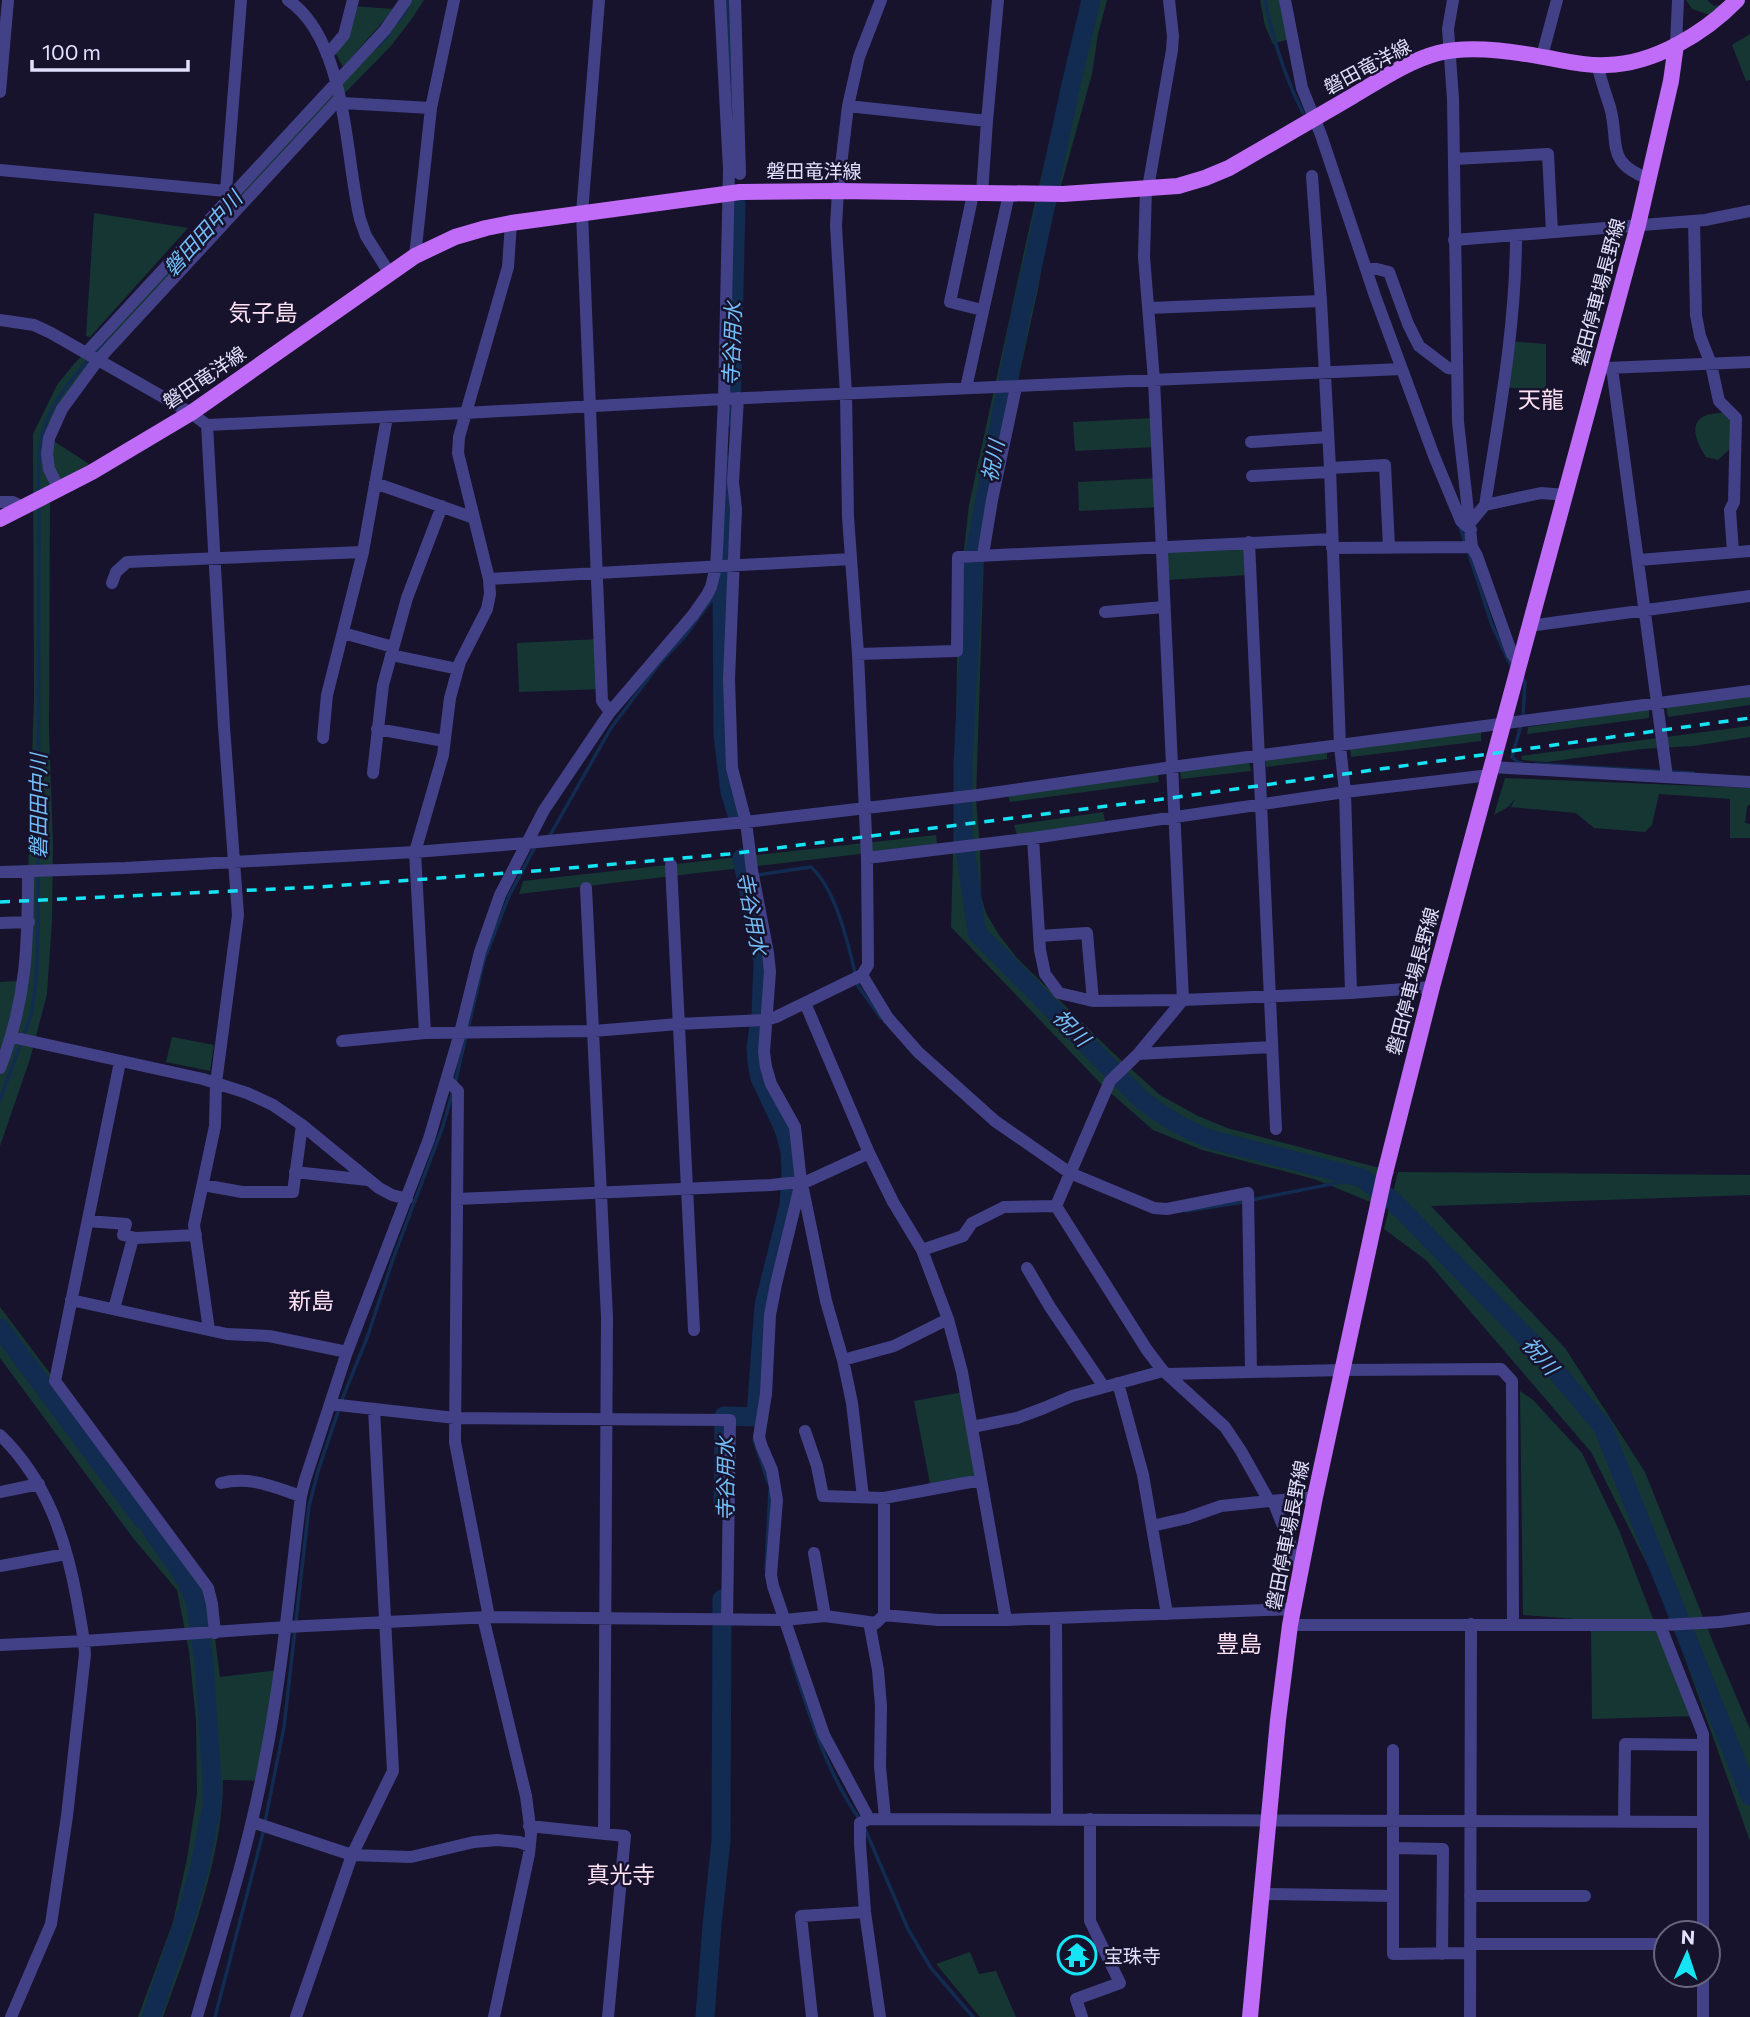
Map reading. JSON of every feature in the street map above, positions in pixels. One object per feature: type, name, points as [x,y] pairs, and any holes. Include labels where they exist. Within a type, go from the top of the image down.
[{"type":"main road","points":[[1676,45],[1704,27],[1737,0]]},
{"type":"main road","name":"磐田竜洋線","points":[[0,519],[59,489],[191,413],[415,256],[455,237],[486,228],[582,213],[765,191],[1063,194],[1178,186],[1229,168],[1404,67],[1436,53],[1502,51],[1597,65],[1620,64],[1654,55],[1676,45]]},
{"type":"main road","name":"磐田停車場長野線","points":[[1250,2017],[1278,1720],[1292,1617],[1342,1370],[1384,1177],[1432,987],[1529,626],[1606,368],[1671,81],[1676,45]]},
{"type":"street","points":[[0,92],[8,0]]},
{"type":"street","points":[[228,193],[242,0]]},
{"type":"street","points":[[288,0],[300,9],[313,27],[327,55],[339,93],[360,219],[366,236],[390,274]]},
{"type":"street","points":[[327,55],[344,35],[353,0]]},
{"type":"street","points":[[59,489],[48,469],[47,454],[49,438],[60,412],[98,360],[339,93],[406,0]]},
{"type":"street","points":[[415,256],[431,108],[454,0]]},
{"type":"street","points":[[599,0],[582,213],[602,701],[610,712]]},
{"type":"street","points":[[197,2017],[252,1822],[275,1709],[301,1496],[347,1352],[429,1139],[480,952],[500,895],[544,810],[610,712],[694,615],[711,587],[716,567],[724,399],[729,169],[720,0]]},
{"type":"street","points":[[734,0],[740,174]]},
{"type":"street","points":[[342,1041],[425,1033],[594,1031],[766,1020],[862,975],[868,965],[867,858],[858,654],[848,517],[846,394],[836,226],[848,106],[859,57],[881,0]]},
{"type":"street","points":[[982,310],[950,302],[978,193],[998,0]]},
{"type":"street","points":[[1056,1206],[1110,1081],[1138,1054],[1184,1000],[1173,817],[1154,380],[1144,257],[1147,188],[1172,50],[1169,0]]},
{"type":"street","points":[[1285,0],[1302,88],[1434,456],[1461,521],[1470,527]]},
{"type":"street","points":[[1453,0],[1448,29],[1453,99],[1458,422],[1472,547],[1512,654],[1520,664]]},
{"type":"street","points":[[1542,56],[1557,0]]},
{"type":"street","points":[[1676,45],[1678,0]]},
{"type":"street","points":[[1597,65],[1603,91],[1611,109],[1618,153],[1632,173],[1649,179]]},
{"type":"street","points":[[86,353],[228,193],[339,93]]},
{"type":"street","points":[[339,93],[431,108]]},
{"type":"street","points":[[848,106],[987,121]]},
{"type":"street","points":[[1454,159],[1548,154],[1552,232]]},
{"type":"street","points":[[0,170],[228,193]]},
{"type":"street","points":[[1312,176],[1330,470],[1351,993]]},
{"type":"street","points":[[966,388],[1009,194]]},
{"type":"street","points":[[1454,240],[1693,221],[1750,211]]},
{"type":"street","points":[[1693,221],[1696,315],[1700,336],[1711,364],[1718,401],[1736,418],[1734,502],[1730,510],[1733,552]]},
{"type":"street","points":[[425,1033],[415,852],[443,755],[450,698],[458,669],[487,610],[489,594],[489,579],[458,453],[458,437],[508,267],[511,223]]},
{"type":"street","points":[[1470,527],[1485,505],[1515,293],[1516,235]]},
{"type":"street","points":[[1366,269],[1389,272],[1419,346],[1448,368],[1456,369]]},
{"type":"street","points":[[1149,309],[1321,302]]},
{"type":"street","points":[[0,320],[34,325],[191,413],[207,425],[738,398],[1402,369]]},
{"type":"street","points":[[1667,777],[1639,560],[1606,368],[1750,362]]},
{"type":"street","points":[[984,555],[992,500],[1016,387]]},
{"type":"street","points":[[738,398],[733,482],[736,509],[729,679],[732,768],[746,822],[768,953],[770,972],[764,1052],[771,1084],[795,1127],[801,1182],[826,1301],[852,1403],[863,1497]]},
{"type":"street","points":[[323,738],[327,695],[363,552],[387,417]]},
{"type":"street","points":[[207,425],[224,727],[238,915],[216,1083],[215,1126],[194,1225],[209,1330]]},
{"type":"street","points":[[1251,442],[1328,437]]},
{"type":"street","points":[[1252,476],[1385,465],[1389,547]]},
{"type":"street","points":[[375,483],[474,518]]},
{"type":"street","points":[[1485,505],[1541,493],[1566,495]]},
{"type":"street","points":[[0,502],[13,502],[23,507]]},
{"type":"street","points":[[373,773],[383,685],[407,598],[442,506]]},
{"type":"street","points":[[858,654],[957,651],[958,557],[1249,542],[1472,547]]},
{"type":"street","points":[[1249,542],[1276,1129]]},
{"type":"street","points":[[1639,560],[1750,551]]},
{"type":"street","points":[[112,583],[117,572],[127,562],[363,552]]},
{"type":"street","points":[[489,579],[851,559]]},
{"type":"street","points":[[1529,626],[1750,596]]},
{"type":"street","points":[[1105,612],[1164,607]]},
{"type":"street","points":[[343,633],[392,651],[458,669]]},
{"type":"street","points":[[0,872],[415,852],[527,844],[746,822],[978,795],[1750,691]]},
{"type":"street","points":[[377,729],[444,741]]},
{"type":"street","points":[[867,858],[1033,838],[1491,771],[1750,782]]},
{"type":"street","points":[[1033,838],[1039,936],[1045,974],[1059,993],[1093,1001],[1184,1000],[1432,987]]},
{"type":"street","points":[[671,865],[694,1330]]},
{"type":"street","points":[[0,1068],[12,1037],[25,978],[29,871]]},
{"type":"street","points":[[586,888],[607,1317],[604,1834]]},
{"type":"street","points":[[0,923],[29,922]]},
{"type":"street","points":[[1039,936],[1087,933],[1093,1001]]},
{"type":"street","points":[[862,975],[888,1018],[918,1052],[995,1121],[1070,1173],[1154,1208],[1167,1209],[1248,1193],[1251,1371]]},
{"type":"street","points":[[804,1003],[869,1153],[893,1202],[922,1250],[948,1319],[962,1372],[1006,1620]]},
{"type":"street","points":[[12,1037],[216,1083],[247,1093],[273,1105],[302,1125],[379,1188],[407,1199]]},
{"type":"street","points":[[1138,1054],[1272,1047]]},
{"type":"street","points":[[120,1062],[55,1381],[208,1588],[215,1633]]},
{"type":"street","points":[[447,1080],[458,1091],[455,1442],[486,1617],[526,1796],[530,1826],[530,1846],[494,2017]]},
{"type":"street","points":[[203,1185],[242,1192],[293,1192],[302,1125]]},
{"type":"street","points":[[457,1199],[801,1182],[869,1153]]},
{"type":"street","points":[[295,1172],[370,1180]]},
{"type":"street","points":[[801,1182],[770,1315],[766,1394],[759,1437],[772,1470],[777,1500],[771,1575],[824,1735],[869,1819]]},
{"type":"street","points":[[922,1250],[963,1236],[972,1223],[1004,1207],[1056,1206]]},
{"type":"street","points":[[1056,1206],[1147,1350],[1165,1373],[1225,1427],[1271,1501],[1301,1571]]},
{"type":"street","points":[[88,1220],[126,1224],[123,1236],[133,1238],[196,1234]]},
{"type":"street","points":[[114,1309],[133,1238]]},
{"type":"street","points":[[1027,1268],[1050,1307],[1111,1385],[1143,1475],[1167,1614]]},
{"type":"street","points":[[71,1300],[227,1334],[269,1336],[347,1352]]},
{"type":"street","points":[[843,1360],[894,1346],[948,1319]]},
{"type":"street","points":[[972,1427],[1017,1418],[1072,1395],[1165,1373],[1501,1369],[1512,1381],[1513,1624]]},
{"type":"street","points":[[330,1404],[455,1418],[730,1420],[727,1619]]},
{"type":"street","points":[[296,2017],[352,1855],[393,1771],[374,1409]]},
{"type":"street","points":[[805,1431],[817,1466],[823,1496],[884,1498],[981,1480]]},
{"type":"street","points":[[0,1435],[29,1469],[56,1518],[66,1554],[85,1654],[67,1816],[51,1924],[11,2017]]},
{"type":"street","points":[[221,1483],[251,1480],[301,1496]]},
{"type":"street","points":[[0,1492],[39,1485]]},
{"type":"street","points":[[1152,1526],[1221,1506],[1315,1497]]},
{"type":"street","points":[[884,1498],[880,1619],[870,1627],[881,1706],[880,1767],[885,1818]]},
{"type":"street","points":[[814,1553],[825,1616]]},
{"type":"street","points":[[0,1566],[66,1554]]},
{"type":"street","points":[[0,1645],[486,1617],[784,1620],[825,1616],[1006,1620],[1167,1614],[1471,1624],[1662,1625],[1750,1618]]},
{"type":"street","points":[[1056,1618],[1057,1819]]},
{"type":"street","points":[[1470,2017],[1471,1624]]},
{"type":"street","points":[[1662,1625],[1703,1734],[1703,1919]]},
{"type":"street","points":[[1624,1822],[1625,1744],[1703,1745]]},
{"type":"street","points":[[1393,1750],[1392,1954],[1442,1954],[1470,1949],[1652,1944]]},
{"type":"street","points":[[880,2017],[865,1912],[860,1827],[860,1823],[869,1819],[1703,1822]]},
{"type":"street","points":[[1082,2017],[1076,1999],[1120,1983],[1090,1920],[1090,1819]]},
{"type":"street","points":[[252,1822],[352,1855],[411,1857],[474,1842],[498,1840],[530,1846]]},
{"type":"street","points":[[530,1826],[625,1836],[608,2017]]},
{"type":"street","points":[[1393,1848],[1443,1849],[1442,1954]]},
{"type":"street","points":[[1262,1894],[1393,1896]]},
{"type":"street","points":[[1470,1896],[1585,1896]]},
{"type":"street","points":[[812,2017],[802,1916],[865,1912]]},
{"type":"street","points":[[1703,1989],[1703,2017]]},
{"type":"green space","points":[[405,0],[424,0],[390,47],[107,345],[49,438],[89,464],[56,484],[50,494],[49,730],[53,845],[47,994],[30,1059],[0,1146],[0,1068],[12,1037],[28,876],[34,700],[33,434],[57,385],[74,364]]},
{"type":"green space","points":[[1082,0],[1107,0],[1092,74],[1045,248],[999,467],[984,553],[976,799],[981,896],[986,913],[1017,958],[1111,1051],[1160,1095],[1227,1128],[1395,1172],[1373,1203],[1314,1179],[1202,1150],[1153,1130],[1104,1087],[951,927],[958,602],[969,505]]},
{"type":"green space","points":[[1260,0],[1280,0],[1292,38],[1273,44],[1265,26]]},
{"type":"green space","points":[[1686,0],[1707,0],[1714,6],[1721,5],[1710,15],[1692,9]]},
{"type":"green space","points":[[352,6],[394,9],[343,67],[333,48]]},
{"type":"green space","points":[[1750,34],[1750,80],[1746,81],[1732,45]]},
{"type":"green space","points":[[94,213],[188,228],[90,337],[86,336]]},
{"type":"green space","points":[[1509,341],[1546,344],[1546,391],[1503,387]]},
{"type":"green space","points":[[1729,412],[1732,447],[1718,460],[1706,457],[1697,440],[1697,423],[1707,415]]},
{"type":"green space","points":[[1154,418],[1155,447],[1075,451],[1073,422]]},
{"type":"green space","points":[[1159,478],[1160,507],[1079,511],[1078,482]]},
{"type":"green space","points":[[1246,547],[1248,575],[1167,580],[1166,551]]},
{"type":"green space","points":[[599,639],[602,689],[519,692],[517,643]]},
{"type":"green space","points":[[1750,696],[1750,705],[1668,717],[1666,707]]},
{"type":"green space","points":[[1649,709],[1649,718],[1527,734],[1528,727]]},
{"type":"green space","points":[[1750,726],[1750,737],[1693,746],[1642,749],[1547,762],[1522,760],[1521,756]]},
{"type":"green space","points":[[1481,731],[1481,741],[1351,757],[1350,748]]},
{"type":"green space","points":[[1327,752],[1327,759],[1266,767],[1265,759]]},
{"type":"green space","points":[[1249,761],[1251,771],[1181,779],[1180,770]]},
{"type":"green space","points":[[1157,772],[1159,782],[1010,802],[1007,791]]},
{"type":"green space","points":[[1505,778],[1750,788],[1750,804],[1747,807],[1745,823],[1750,824],[1750,838],[1730,838],[1730,799],[1659,794],[1652,825],[1645,832],[1594,828],[1576,813],[1511,807],[1515,799],[1508,807],[1494,815]]},
{"type":"green space","points":[[1103,812],[1105,821],[1017,835],[1014,825]]},
{"type":"green space","points":[[936,835],[937,845],[519,894],[523,881]]},
{"type":"green space","points":[[18,981],[12,1018],[0,1050],[0,982]]},
{"type":"green space","points":[[172,1037],[214,1045],[210,1071],[166,1062]]},
{"type":"green space","points":[[1398,1172],[1750,1175],[1750,1195],[1431,1206],[1565,1348],[1645,1472],[1750,1729],[1750,1841],[1662,1594],[1591,1452],[1427,1261],[1384,1229]]},
{"type":"green space","points":[[0,1307],[101,1441],[209,1592],[220,1677],[278,1670],[261,1781],[223,1780],[211,1870],[163,2017],[138,2017],[173,1922],[187,1859],[197,1794],[196,1720],[189,1651],[177,1590],[133,1538],[0,1358]]},
{"type":"green space","points":[[1520,1391],[1533,1400],[1582,1453],[1619,1530],[1655,1624],[1695,1716],[1592,1719],[1591,1624],[1639,1624],[1523,1615]]},
{"type":"green space","points":[[963,1392],[981,1480],[931,1489],[914,1401]]},
{"type":"green space","points":[[970,1952],[979,1974],[996,1971],[1016,2017],[980,2017],[936,1964]]},
{"type":"waterway","name":"寺谷用水","points":[[727,0],[731,97]]},
{"type":"waterway","name":"祝川","points":[[1091,0],[1020,318],[974,556],[963,763],[963,834],[977,933],[1142,1100],[1179,1125],[1209,1139],[1362,1178],[1392,1200],[1533,1344],[1603,1427],[1750,1796]]},
{"type":"waterway","points":[[1265,0],[1280,58],[1303,113]]},
{"type":"waterway","name":"磐田田中川","points":[[398,22],[407,8]]},
{"type":"waterway","name":"磐田田中川","points":[[378,46],[389,34]]},
{"type":"waterway","name":"寺谷用水","points":[[731,417],[736,204]]},
{"type":"waterway","name":"磐田田中川","points":[[38,490],[40,449],[46,421],[68,384],[107,339]]},
{"type":"waterway","name":"寺谷用水","points":[[729,464],[722,586],[723,735],[730,792],[738,818]]},
{"type":"waterway","name":"磐田田中川","points":[[0,1100],[31,1015],[36,983],[39,506]]},
{"type":"waterway","points":[[1460,527],[1465,543]]},
{"type":"waterway","points":[[1468,551],[1492,625],[1513,670]]},
{"type":"waterway","points":[[549,837],[611,728],[722,586]]},
{"type":"waterway","points":[[1522,678],[1525,682],[1523,717]]},
{"type":"waterway","points":[[1521,725],[1512,757],[1522,763]]},
{"type":"waterway","points":[[1536,764],[1693,773]]},
{"type":"waterway","points":[[468,1029],[484,960],[509,896],[535,847]]},
{"type":"waterway","name":"寺谷用水","points":[[723,1506],[724,1416],[756,1417],[764,1305],[789,1205],[791,1173],[790,1151],[784,1129],[760,1078],[757,1063],[763,962],[742,858]]},
{"type":"waterway","points":[[757,875],[811,867],[834,902],[855,973]]},
{"type":"waterway","points":[[857,981],[881,1018]]},
{"type":"waterway","points":[[455,1083],[466,1036]]},
{"type":"waterway","points":[[265,1822],[284,1727],[309,1506],[318,1471],[443,1126],[453,1091]]},
{"type":"waterway","points":[[1251,1200],[1362,1178]]},
{"type":"waterway","points":[[1186,1211],[1244,1202]]},
{"type":"waterway","points":[[0,1328],[142,1519],[149,1523],[186,1579],[195,1600],[204,1662],[212,1805],[187,1913],[151,2017]]},
{"type":"waterway","points":[[754,1440],[768,1482]]},
{"type":"waterway","points":[[766,1569],[770,1490]]},
{"type":"waterway","name":"寺谷用水","points":[[705,2017],[721,1841],[722,1599]]},
{"type":"waterway","points":[[791,1657],[828,1761],[860,1820]]},
{"type":"waterway","points":[[215,2017],[264,1829]]},
{"type":"waterway","points":[[865,1829],[908,1929],[931,1968],[973,2017]]},
{"type":"railway","points":[[0,902],[318,887],[729,854],[1163,799],[1750,718]]},
{"type":"place","name":"宝珠寺","points":[[1077,1955]]},
{"type":"district","name":"気子島","points":[[263,312]]},
{"type":"district","name":"天龍","points":[[1541,399]]},
{"type":"district","name":"新島","points":[[311,1300]]},
{"type":"district","name":"豊島","points":[[1239,1643]]},
{"type":"district","name":"真光寺","points":[[621,1874]]}]
